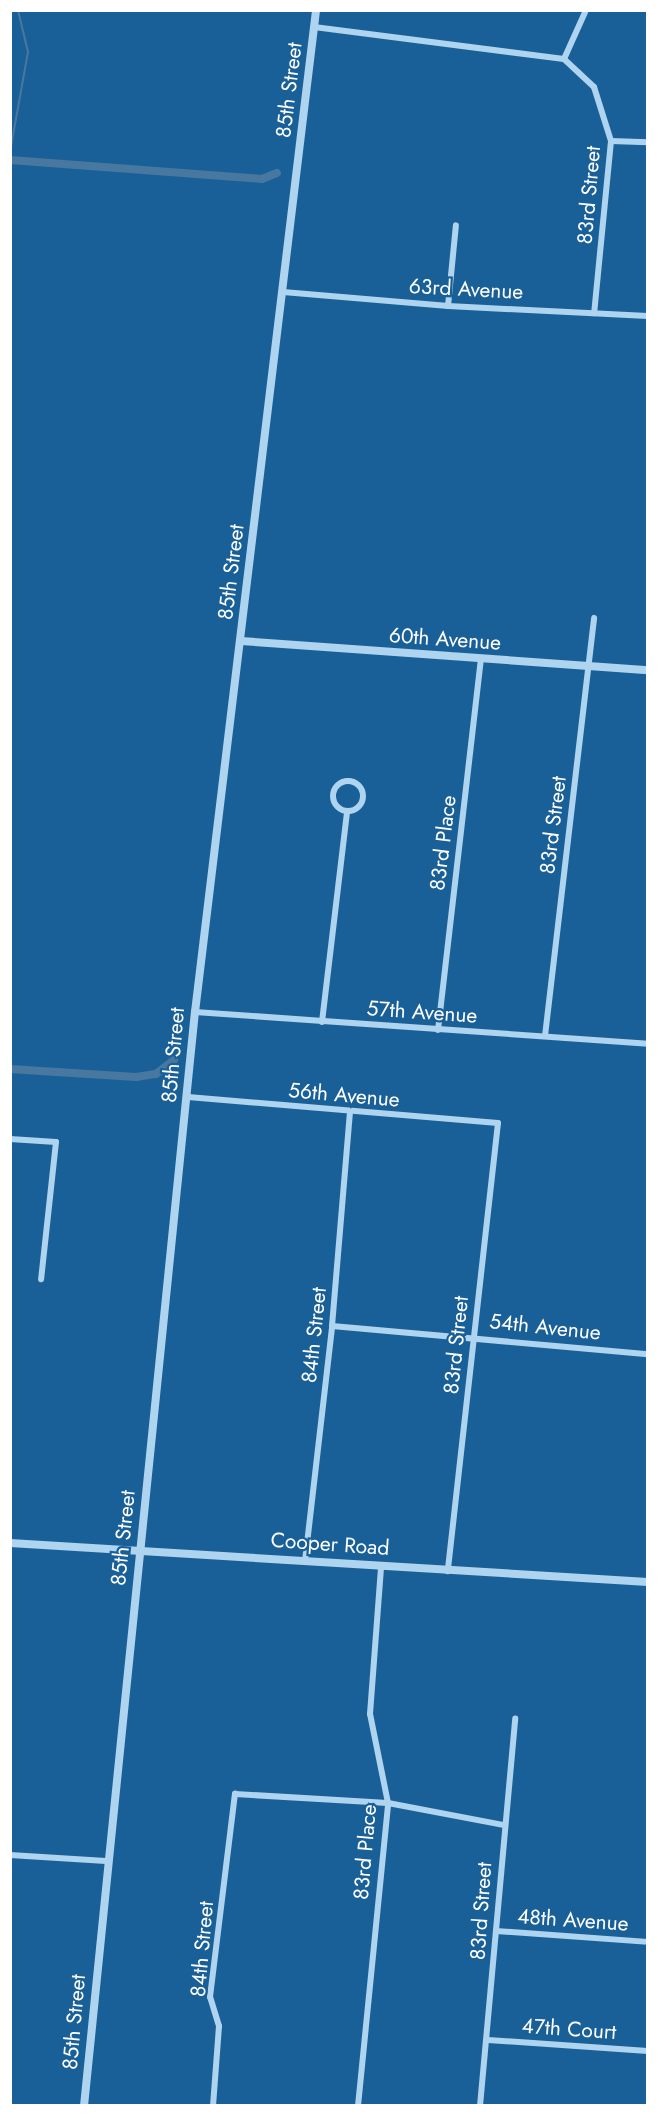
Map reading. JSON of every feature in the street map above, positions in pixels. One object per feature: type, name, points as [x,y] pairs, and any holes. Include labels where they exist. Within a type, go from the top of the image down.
[{"type":"street","name":"85th Street","points":[[84,2106],[106,1861],[188,1097],[195,1012],[316,10]]},
{"type":"street","points":[[314,27],[564,59],[586,10]]},
{"type":"street","name":"83rd Street","points":[[564,59],[594,87],[611,141],[594,313]]},
{"type":"street","points":[[611,141],[648,142]]},
{"type":"street","points":[[448,306],[456,225]]},
{"type":"street","name":"63rd Avenue","points":[[283,292],[448,306],[648,316]]},
{"type":"street","name":"83rd Street","points":[[545,1036],[594,618]]},
{"type":"street","name":"60th Avenue","points":[[241,641],[481,660],[648,670]]},
{"type":"street","name":"83rd Place","points":[[438,1030],[481,660]]},
{"type":"street","points":[[349,781],[358,784],[364,797],[360,807],[347,812],[338,808],[333,798],[339,784],[349,781]]},
{"type":"street","points":[[322,1022],[347,812]]},
{"type":"street","name":"57th Avenue","points":[[195,1012],[648,1044]]},
{"type":"street","name":"56th Avenue","points":[[188,1097],[350,1113],[498,1123]]},
{"type":"street","name":"84th Street","points":[[305,1561],[332,1326],[350,1113]]},
{"type":"street","name":"83rd Street","points":[[448,1571],[498,1123]]},
{"type":"street","points":[[10,1139],[56,1142],[41,1279]]},
{"type":"street","name":"54th Avenue","points":[[332,1326],[648,1354]]},
{"type":"street","name":"Cooper Road","points":[[10,1543],[648,1582]]},
{"type":"street","name":"83rd Place","points":[[358,2106],[388,1803],[370,1714],[381,1566]]},
{"type":"street","name":"83rd Street","points":[[480,2106],[488,2040],[503,1825],[514,1719]]},
{"type":"street","name":"84th Street","points":[[213,2106],[219,2026],[210,1997],[236,1794],[388,1803]]},
{"type":"street","points":[[388,1803],[503,1825]]},
{"type":"street","points":[[10,1855],[106,1861]]},
{"type":"street","name":"48th Avenue","points":[[496,1931],[648,1942]]},
{"type":"street","name":"47th Court","points":[[488,2040],[648,2051]]},
{"type":"waterway","points":[[10,152],[28,52],[18,10]]},
{"type":"waterway","points":[[10,160],[262,179],[277,173]]},
{"type":"waterway","points":[[10,1069],[136,1077],[156,1074],[174,1060]]}]
